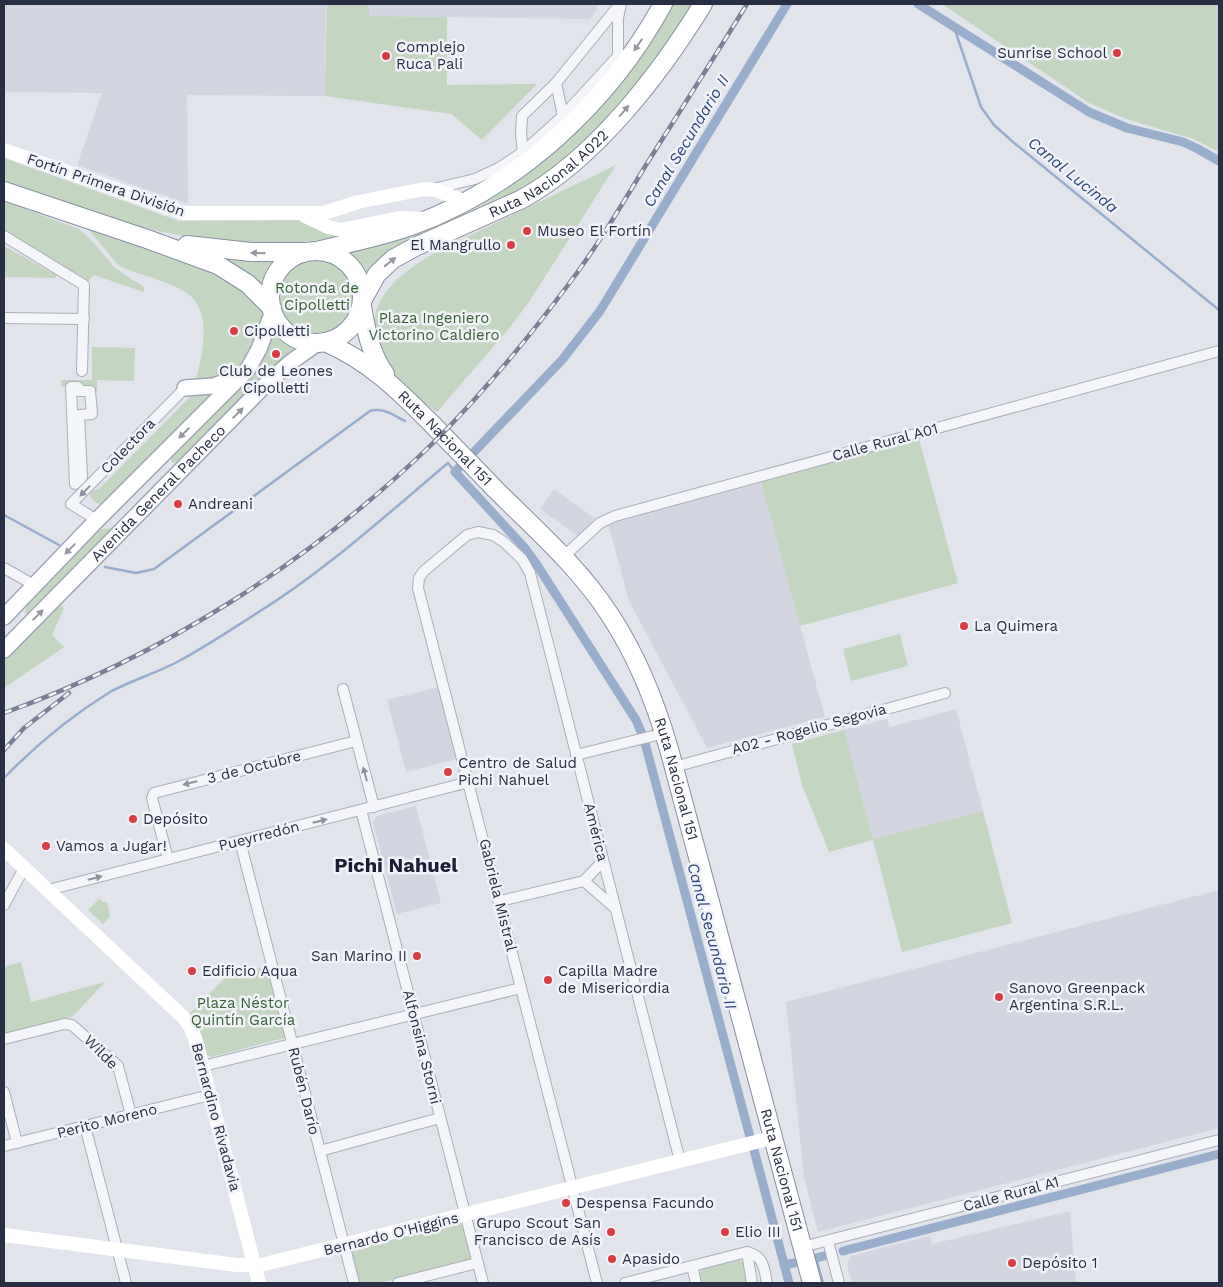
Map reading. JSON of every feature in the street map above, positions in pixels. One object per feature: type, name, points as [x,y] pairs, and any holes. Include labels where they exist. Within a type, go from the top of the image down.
[{"type":"highway","name":"Ruta Nacional A022","points":[[311,251],[392,232],[428,219],[502,179],[551,143],[581,116],[618,64],[648,30],[663,4]]},
{"type":"highway","name":"Ruta Nacional A022","points":[[362,303],[377,274],[393,258],[522,199],[537,191],[567,169],[602,136],[641,91],[703,4]]},
{"type":"highway","points":[[4,191],[146,239],[228,270],[248,284],[272,309],[281,326],[287,332],[302,340],[322,342],[336,338],[355,322],[362,303],[358,276],[347,263],[332,254],[311,251],[281,253],[234,251],[146,239]]},
{"type":"highway","points":[[272,309],[272,284],[280,269],[292,258],[311,251]]},
{"type":"highway","name":"Ruta Nacional 151","points":[[362,303],[366,332],[373,354],[394,386]]},
{"type":"highway","name":"Ruta Nacional 151","points":[[322,342],[358,358],[394,386],[562,557],[599,599],[627,643],[651,693],[674,767],[812,1283]]},
{"type":"main road","name":"Fortín Primera División","points":[[4,150],[183,213],[324,213],[358,202],[430,189],[464,201]]},
{"type":"main road","points":[[340,209],[337,217],[338,224],[347,230]]},
{"type":"main road","name":"Fortín Primera División","points":[[300,214],[328,226],[347,230],[400,218],[428,219]]},
{"type":"main road","name":"Avenida General Pacheco","points":[[4,618],[97,520],[248,369],[259,349],[272,309]]},
{"type":"main road","name":"Avenida General Pacheco","points":[[4,650],[273,378],[322,342]]},
{"type":"main road","points":[[185,388],[219,385],[232,380],[248,369]]},
{"type":"main road","points":[[97,520],[107,524],[115,523],[140,498],[165,487],[147,470]]},
{"type":"main road","points":[[4,618],[20,633]]},
{"type":"main road","name":"Bernardino Rivadavia","points":[[4,849],[187,1021],[193,1032],[203,1066],[259,1283]]},
{"type":"main road","name":"Bernardo O'Higgins","points":[[4,1235],[254,1266],[344,1246],[772,1138]]},
{"type":"street","points":[[430,189],[475,179],[499,168],[523,152],[618,64],[618,18],[621,4]]},
{"type":"street","points":[[523,152],[522,116],[556,83],[621,4]]},
{"type":"street","points":[[556,83],[563,116]]},
{"type":"street","points":[[4,236],[84,285],[82,371]]},
{"type":"street","points":[[4,318],[84,319]]},
{"type":"street","name":"Calle Rural A01","points":[[562,557],[600,523],[615,516],[1219,350]]},
{"type":"street","points":[[71,387],[78,387],[78,391],[90,392],[92,414],[79,415],[82,478],[75,484],[71,387]]},
{"type":"street","name":"Colectora","points":[[97,520],[71,504],[185,388]]},
{"type":"street","name":"América","points":[[474,533],[488,534],[501,540],[522,559],[529,569],[680,1161]]},
{"type":"street","name":"Gabriela Mistral","points":[[474,533],[465,536],[424,571],[418,583],[597,1283]]},
{"type":"street","points":[[4,568],[34,585]]},
{"type":"street","points":[[343,689],[374,807]]},
{"type":"street","name":"A02 - Rogelio Segovia","points":[[674,767],[945,693]]},
{"type":"street","points":[[576,755],[664,733]]},
{"type":"street","name":"3 de Octubre","points":[[168,860],[152,798],[153,794],[356,741]]},
{"type":"street","name":"Pueyrredón","points":[[48,890],[469,782]]},
{"type":"street","name":"Alfonsina Storni","points":[[361,810],[483,1283]]},
{"type":"street","name":"Rubén Darío","points":[[240,841],[354,1283]]},
{"type":"street","points":[[500,901],[584,881],[603,861]]},
{"type":"street","points":[[4,905],[24,868]]},
{"type":"street","points":[[584,881],[615,908]]},
{"type":"street","points":[[203,1066],[522,988]]},
{"type":"street","name":"Wilde","points":[[4,1039],[69,1023],[118,1066],[131,1115]]},
{"type":"street","points":[[4,1092],[17,1143]]},
{"type":"street","name":"Perito Moreno","points":[[4,1146],[210,1095]]},
{"type":"street","points":[[320,1151],[440,1118]]},
{"type":"street","points":[[85,1126],[126,1283]]},
{"type":"street","name":"Calle Rural A1","points":[[802,1247],[1219,1140]]},
{"type":"street","points":[[828,1241],[839,1283]]},
{"type":"street","points":[[747,1252],[752,1283]]},
{"type":"street","points":[[625,1283],[747,1252],[761,1259],[767,1283]]},
{"type":"street","points":[[398,1283],[477,1263]]},
{"type":"street","points":[[692,1266],[696,1283]]},
{"type":"shaded area","points":[[4,4],[326,4],[325,96],[187,95],[188,204],[77,165],[102,93],[4,92]]},
{"type":"shaded area","points":[[369,4],[597,4],[597,9],[590,19],[369,16]]},
{"type":"shaded area","points":[[761,482],[825,717],[707,748],[629,601],[608,523]]},
{"type":"shaded area","points":[[554,489],[594,518],[580,537],[540,509]]},
{"type":"shaded area","points":[[438,687],[457,759],[406,772],[387,700]]},
{"type":"shaded area","points":[[956,709],[983,811],[873,839],[844,730],[887,719],[890,727]]},
{"type":"shaded area","points":[[416,806],[441,903],[397,914],[373,822],[377,816]]},
{"type":"shaded area","points":[[1219,890],[1219,1128],[818,1232],[804,1177],[786,1002]]},
{"type":"shaded area","points":[[1070,1211],[1076,1283],[852,1283],[847,1264],[851,1256],[930,1236],[932,1244]]},
{"type":"green space","name":"Complejo Ruca Pali","points":[[327,4],[369,4],[369,16],[447,17],[447,85],[537,84],[482,140],[451,114],[325,96]]},
{"type":"green space","points":[[667,4],[696,4],[676,34],[599,132],[562,167],[367,278],[356,261],[339,249],[500,187]]},
{"type":"green space","name":"Sunrise School","points":[[942,4],[1219,4],[1219,152],[1194,139],[1129,120],[1089,103]]},
{"type":"green space","points":[[4,158],[179,221],[306,220],[344,235],[303,242],[261,244],[198,238],[141,227],[86,211],[4,183]]},
{"type":"green space","name":"Plaza Ingeniero Victorino Caldiero","points":[[616,165],[529,302],[511,326],[437,412],[410,393],[392,376],[387,368],[374,330],[375,315],[380,302],[398,279],[423,260],[448,246]]},
{"type":"green space","points":[[4,201],[79,229],[94,243],[114,267],[144,287],[144,292],[94,275],[88,281],[4,230]]},
{"type":"green space","points":[[89,227],[230,278],[264,312],[264,318],[257,337],[244,363],[229,375],[219,379],[196,380],[204,335],[201,312],[196,302],[188,294],[174,286],[117,264],[90,231]]},
{"type":"green space","points":[[4,246],[56,275],[56,278],[4,277]]},
{"type":"green space","points":[[237,255],[283,258],[272,272],[264,291],[216,259]]},
{"type":"green space","name":"Rotonda de Cipolletti","points":[[317,258],[332,261],[344,269],[352,281],[355,296],[352,311],[344,323],[332,331],[317,334],[302,331],[290,323],[282,311],[279,296],[282,281],[290,269],[302,261]]},
{"type":"green space","points":[[271,325],[285,341],[302,348],[276,365],[178,462],[173,463],[171,460],[173,455],[250,374]]},
{"type":"green space","points":[[92,347],[135,348],[134,381],[97,380],[97,392],[78,391],[78,387],[61,387],[61,380],[92,380]]},
{"type":"green space","points":[[224,387],[103,505],[98,504],[92,499],[90,491],[99,489],[194,393]]},
{"type":"green space","points":[[919,439],[958,583],[800,626],[761,482]]},
{"type":"green space","points":[[114,528],[30,615],[25,613],[26,606],[38,594],[42,586],[98,529]]},
{"type":"green space","points":[[58,602],[64,608],[52,635],[64,647],[4,688],[4,657]]},
{"type":"green space","points":[[900,634],[908,666],[851,681],[843,649]]},
{"type":"green space","points":[[844,730],[873,839],[983,811],[1012,923],[902,952],[873,840],[829,852],[802,785],[792,744]]},
{"type":"green space","points":[[99,899],[107,902],[110,917],[103,924],[88,910]]},
{"type":"green space","points":[[21,962],[31,1002],[105,982],[72,1017],[4,1034],[4,967]]},
{"type":"green space","name":"Plaza Néstor Quintín García","points":[[268,966],[285,1035],[284,1038],[211,1057],[207,1055],[197,1023],[189,1014],[227,976]]},
{"type":"green space","points":[[458,1222],[463,1225],[471,1256],[469,1260],[379,1283],[359,1283],[351,1252],[352,1249]]},
{"type":"green space","points":[[739,1260],[744,1263],[747,1283],[701,1283],[699,1274],[702,1269]]},
{"type":"waterway","name":"Canal Secundario II","points":[[473,453],[562,360],[600,311],[787,4]]},
{"type":"waterway","points":[[918,4],[1089,112],[1127,128],[1183,142],[1219,161]]},
{"type":"waterway","name":"Canal Lucinda","points":[[954,27],[981,107],[994,125],[1219,310]]},
{"type":"waterway","points":[[105,567],[136,573],[154,569],[370,411],[384,411],[405,421]]},
{"type":"waterway","points":[[4,778],[54,732],[81,711],[110,692],[179,661],[226,633],[305,581],[330,562],[448,463],[455,472]]},
{"type":"waterway","name":"Canal Secundario II","points":[[463,463],[455,472],[524,547],[537,565],[636,720],[642,734]]},
{"type":"waterway","points":[[4,515],[59,545]]},
{"type":"waterway","name":"Canal Secundario II","points":[[645,743],[750,1137]]},
{"type":"waterway","name":"Canal Secundario II","points":[[754,1150],[789,1283]]},
{"type":"waterway","points":[[843,1251],[1219,1154]]},
{"type":"waterway","points":[[816,1258],[824,1256]]},
{"type":"waterway","points":[[816,1258],[823,1283]]},
{"type":"waterway","points":[[784,1265],[794,1263]]},
{"type":"railway","points":[[4,713],[63,690],[120,664],[177,634],[231,602],[335,528],[384,488],[431,445],[503,368],[579,271],[747,4]]},
{"type":"railway","points":[[4,750],[24,728],[69,693]]},
{"type":"place","name":"Sunrise School","points":[[1117,53]]},
{"type":"place","name":"Complejo Ruca Pali","points":[[386,56]]},
{"type":"place","name":"Museo El Fortín","points":[[527,231]]},
{"type":"place","name":"El Mangrullo","points":[[511,245]]},
{"type":"place","name":"Cipolletti","points":[[234,331]]},
{"type":"place","name":"Club de Leones Cipolletti","points":[[276,354]]},
{"type":"place","name":"Andreani","points":[[178,504]]},
{"type":"place","name":"La Quimera","points":[[964,626]]},
{"type":"place","name":"Centro de Salud Pichi Nahuel","points":[[448,772]]},
{"type":"place","name":"Depósito","points":[[133,819]]},
{"type":"place","name":"Vamos a Jugar!","points":[[46,846]]},
{"type":"place","name":"San Marino II","points":[[417,956]]},
{"type":"place","name":"Edificio Aqua","points":[[192,971]]},
{"type":"place","name":"Capilla Madre de Misericordia","points":[[548,980]]},
{"type":"place","name":"Sanovo Greenpack Argentina S.R.L.","points":[[999,997]]},
{"type":"place","name":"Despensa Facundo","points":[[566,1203]]},
{"type":"place","name":"Grupo Scout San Francisco de Asís","points":[[611,1232]]},
{"type":"place","name":"Elio III","points":[[725,1232]]},
{"type":"place","name":"Apasido","points":[[612,1259]]},
{"type":"place","name":"Depósito 1","points":[[1012,1263]]},
{"type":"district","name":"Pichi Nahuel","points":[[396,865]]}]
